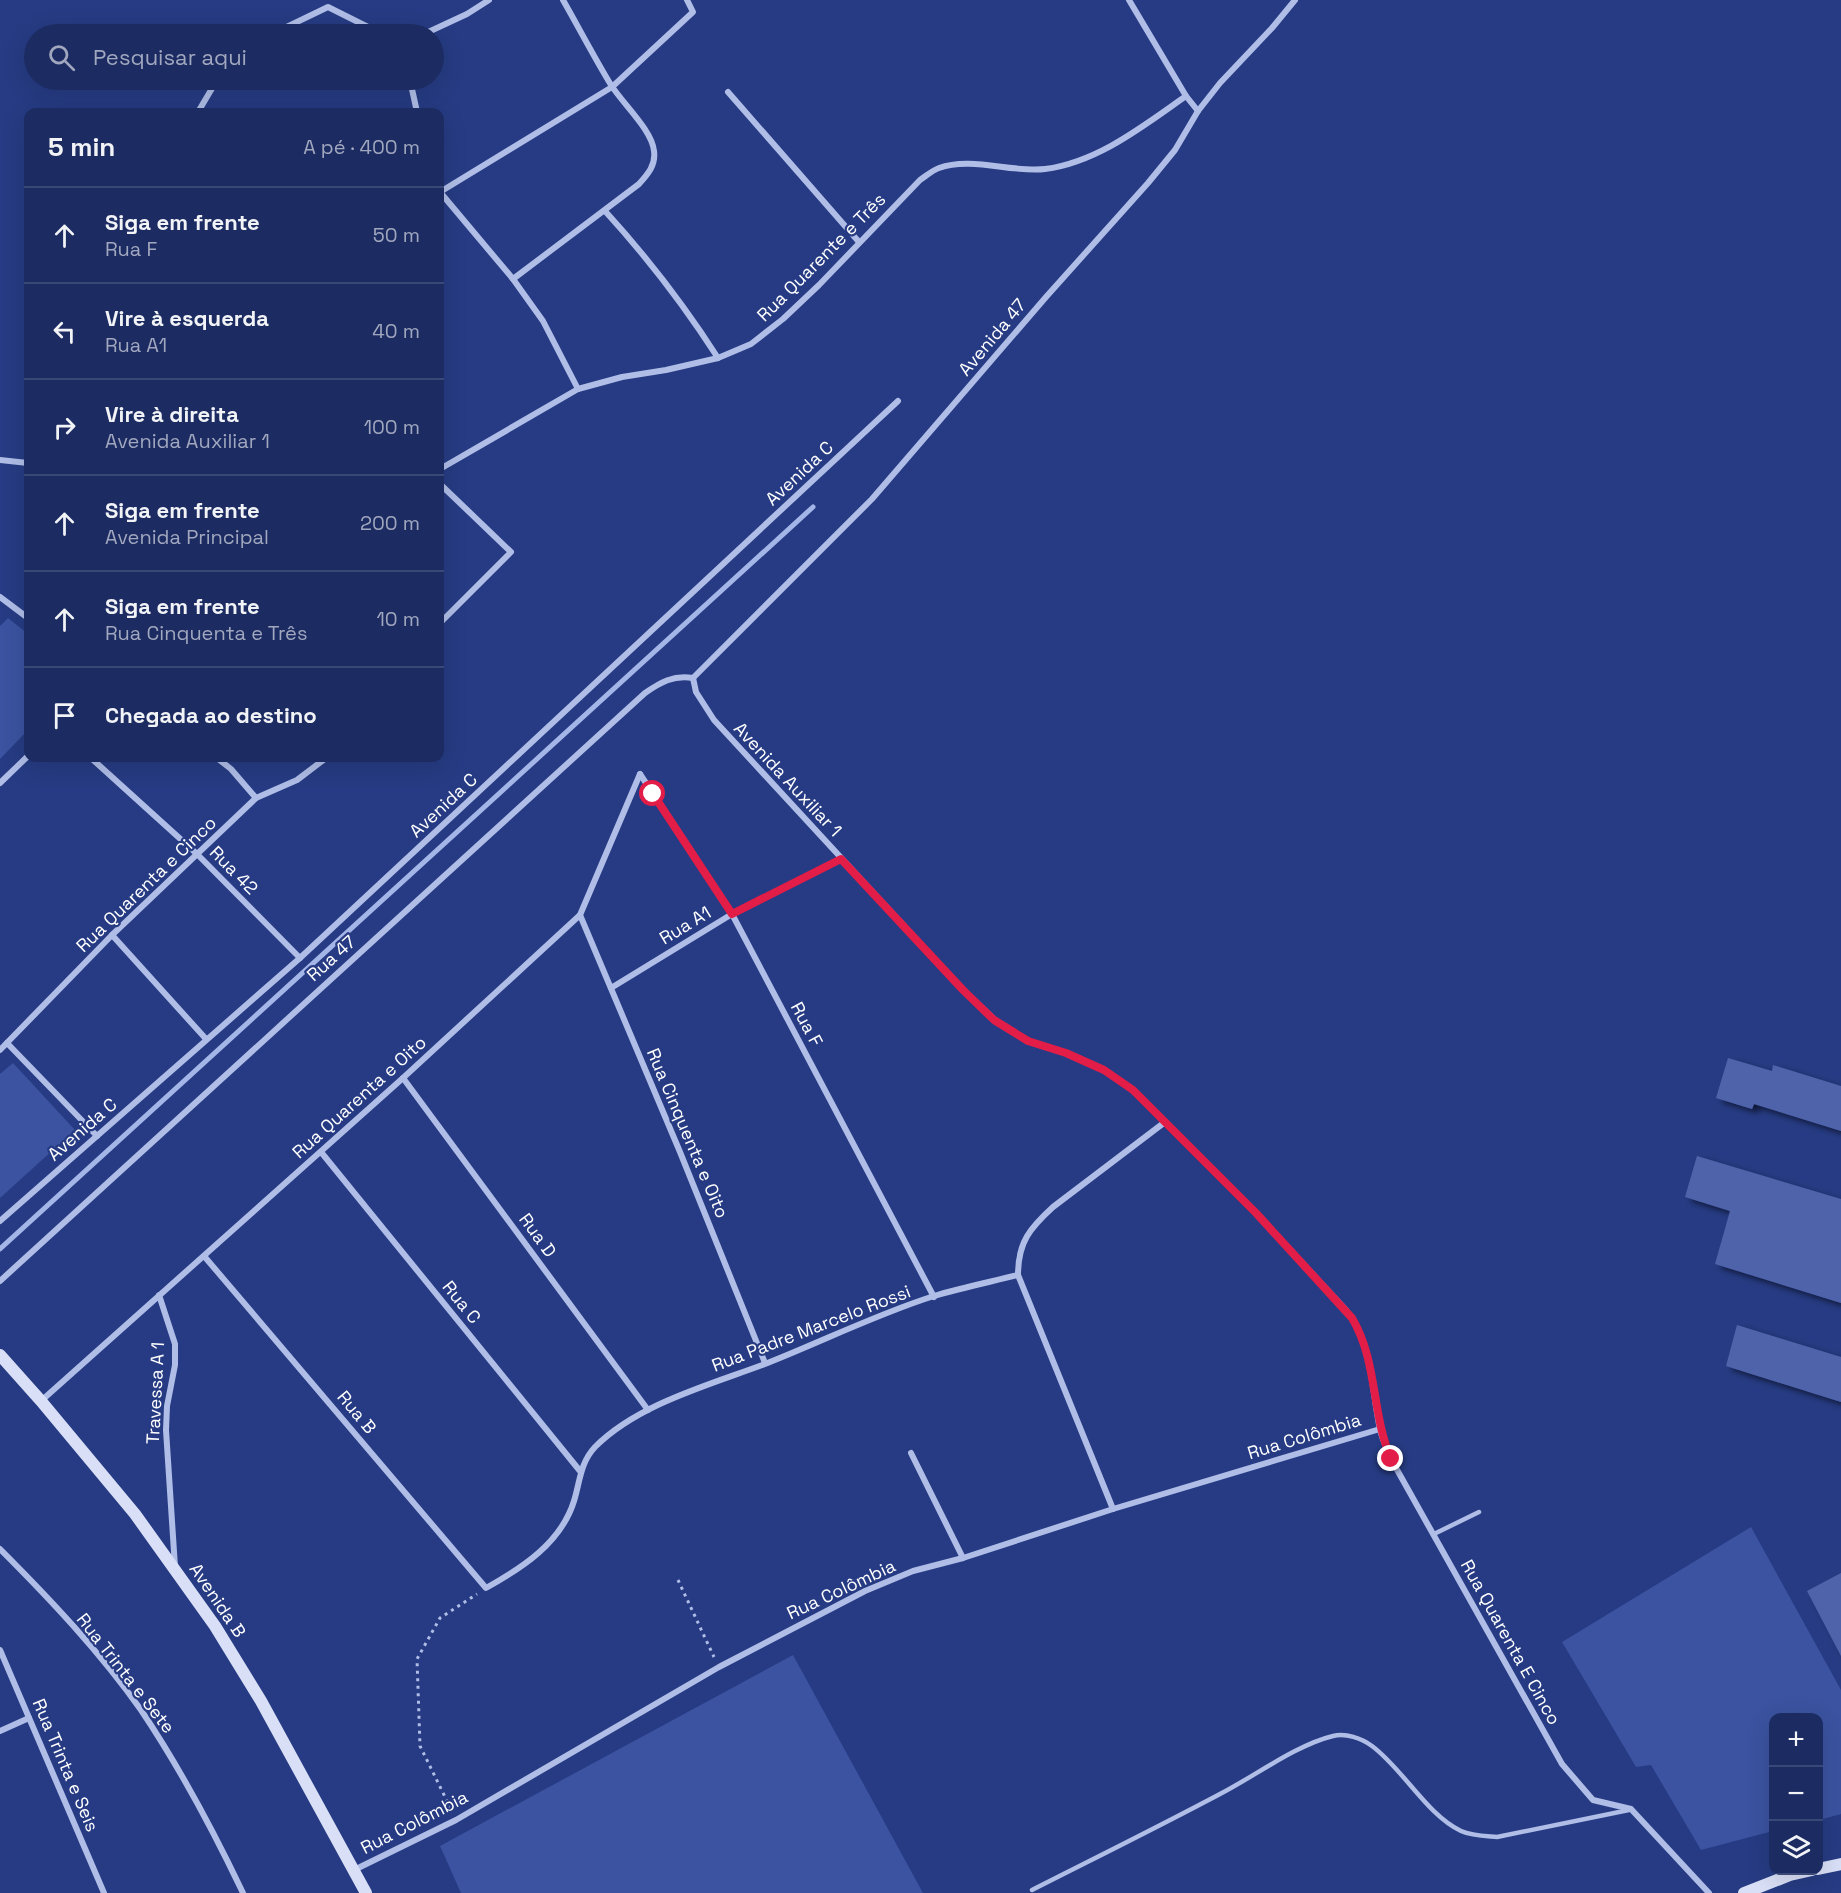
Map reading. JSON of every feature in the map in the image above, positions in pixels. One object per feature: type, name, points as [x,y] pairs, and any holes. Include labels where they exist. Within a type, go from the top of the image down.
[{"type":"street","points":[[444,24],[489,0]]},
{"type":"street","points":[[513,279],[639,184],[649,174],[654,162],[651,139],[612,87],[563,0]]},
{"type":"street","points":[[444,190],[612,87],[693,12],[687,0]]},
{"type":"street","points":[[1129,0],[1186,96],[1198,111]]},
{"type":"street","name":"Avenida 47","points":[[693,678],[872,499],[1046,297],[1148,183],[1175,150],[1198,111],[1220,82],[1272,28],[1295,0]]},
{"type":"street","points":[[293,24],[328,7],[362,24]]},
{"type":"street","points":[[200,108],[211,90]]},
{"type":"street","points":[[412,90],[416,108]]},
{"type":"street","points":[[728,92],[859,242]]},
{"type":"street","name":"Rua Quarente e Três","points":[[444,467],[578,389],[622,377],[718,358],[751,344],[783,320],[920,180],[939,168],[957,165],[1042,170],[1066,165],[1095,154],[1126,137],[1186,96]]},
{"type":"street","points":[[444,197],[513,279],[543,321],[578,389]]},
{"type":"street","points":[[605,211],[654,267],[693,319],[718,358]]},
{"type":"street","name":"Avenida C","points":[[0,1221],[300,958],[898,401]]},
{"type":"street","points":[[0,460],[24,463]]},
{"type":"street","points":[[444,488],[511,552],[444,619]]},
{"type":"street","points":[[0,597],[24,615]]},
{"type":"street","name":"Rua 47","points":[[0,1281],[645,693],[671,678],[682,676],[693,678]]},
{"type":"street","name":"Avenida Auxiliar 1","points":[[693,678],[696,692],[714,720],[963,990],[994,1020],[1028,1041],[1066,1053],[1104,1070],[1133,1090],[1165,1122]]},
{"type":"street","points":[[0,783],[24,760]]},
{"type":"street","name":"Rua 42","points":[[95,762],[197,854],[300,958]]},
{"type":"street","points":[[222,762],[256,798]]},
{"type":"street","name":"Rua Quarenta e Cinco","points":[[0,1050],[112,935],[256,798],[297,780],[321,762]]},
{"type":"street","name":"Rua F","points":[[640,774],[732,914],[934,1297]]},
{"type":"street","name":"Rua Quarenta e Oito","points":[[42,1401],[403,1078],[580,915],[640,774]]},
{"type":"street","name":"Rua A1","points":[[611,987],[732,914],[841,859]]},
{"type":"street","name":"Rua Cinquenta e Oito","points":[[580,915],[693,1184],[765,1364]]},
{"type":"street","points":[[112,935],[206,1040]]},
{"type":"street","points":[[7,1043],[97,1136]]},
{"type":"street","name":"Rua D","points":[[403,1078],[648,1410]]},
{"type":"street","points":[[1113,1509],[1018,1275],[1018,1256],[1027,1236],[1053,1207],[1165,1122]]},
{"type":"street","name":"Rua Quarenta E Cinco","points":[[1165,1122],[1256,1213],[1352,1318],[1371,1363],[1380,1429],[1391,1459],[1562,1764],[1593,1800],[1631,1809]]},
{"type":"street","name":"Rua C","points":[[321,1152],[580,1471]]},
{"type":"street","name":"Rua B","points":[[204,1256],[486,1588]]},
{"type":"street","name":"Rua Padre Marcelo Rossi","points":[[486,1588],[520,1569],[562,1528],[574,1501],[580,1471],[593,1449],[614,1431],[648,1410],[712,1382],[765,1364],[934,1297],[1018,1275]]},
{"type":"street","name":"Travessa A 1","points":[[159,1295],[176,1344],[166,1430],[175,1568]]},
{"type":"street","name":"Avenida B","points":[[0,1355],[42,1401],[135,1514],[215,1626],[261,1701],[366,1893]]},
{"type":"street","name":"Rua Colômbia","points":[[354,1870],[456,1820],[718,1667],[865,1591],[913,1571],[963,1558],[1113,1509],[1380,1429]]},
{"type":"street","points":[[910,1453],[963,1558]]},
{"type":"street","name":"Rua Trinta e Sete","points":[[0,1549],[90,1645],[140,1709],[188,1785],[243,1893]]},
{"type":"street","name":"Rua Trinta e Seis","points":[[0,1650],[104,1893]]},
{"type":"street","points":[[0,1731],[29,1718]]},
{"type":"street","points":[[1631,1809],[1709,1893]]},
{"type":"street","points":[[1823,1868],[1841,1864]]},
{"type":"street","points":[[1744,1893],[1790,1875]]},
{"type":"lane","points":[[1434,1534],[1479,1512]]},
{"type":"lane","points":[[1032,1890],[1221,1794],[1314,1742],[1345,1734],[1372,1746],[1442,1818],[1462,1832],[1497,1837],[1631,1809]]},
{"type":"path","points":[[678,1580],[718,1667]]},
{"type":"path","points":[[456,1820],[420,1746],[417,1659],[440,1618],[486,1588]]},
{"type":"shaded area","points":[[8,618],[24,631],[24,734],[0,759],[0,626]]},
{"type":"shaded area","points":[[13,1063],[75,1130],[0,1198],[0,1074]]},
{"type":"shaded area","points":[[1751,1527],[1841,1690],[1841,1814],[1823,1819],[1823,1713],[1769,1713],[1769,1832],[1701,1850],[1651,1765],[1636,1767],[1562,1642]]},
{"type":"shaded area","points":[[793,1655],[923,1893],[461,1893],[440,1846]]},
{"type":"building","points":[[1728,1058],[1772,1071],[1773,1065],[1841,1086],[1841,1131],[1754,1104],[1752,1109],[1716,1098]]},
{"type":"building","points":[[1697,1156],[1841,1199],[1841,1303],[1715,1264],[1730,1211],[1685,1197]]},
{"type":"building","points":[[1737,1325],[1841,1357],[1841,1402],[1726,1366]]},
{"type":"building","points":[[1841,1573],[1841,1656],[1807,1591]]},
{"type":"waterway","points":[[0,1249],[813,507]]},
{"type":"route","points":[[653,794],[732,914],[841,859],[963,990],[994,1020],[1028,1041],[1066,1053],[1104,1070],[1133,1090],[1256,1213],[1352,1318],[1371,1363],[1380,1429],[1391,1459]]}]
